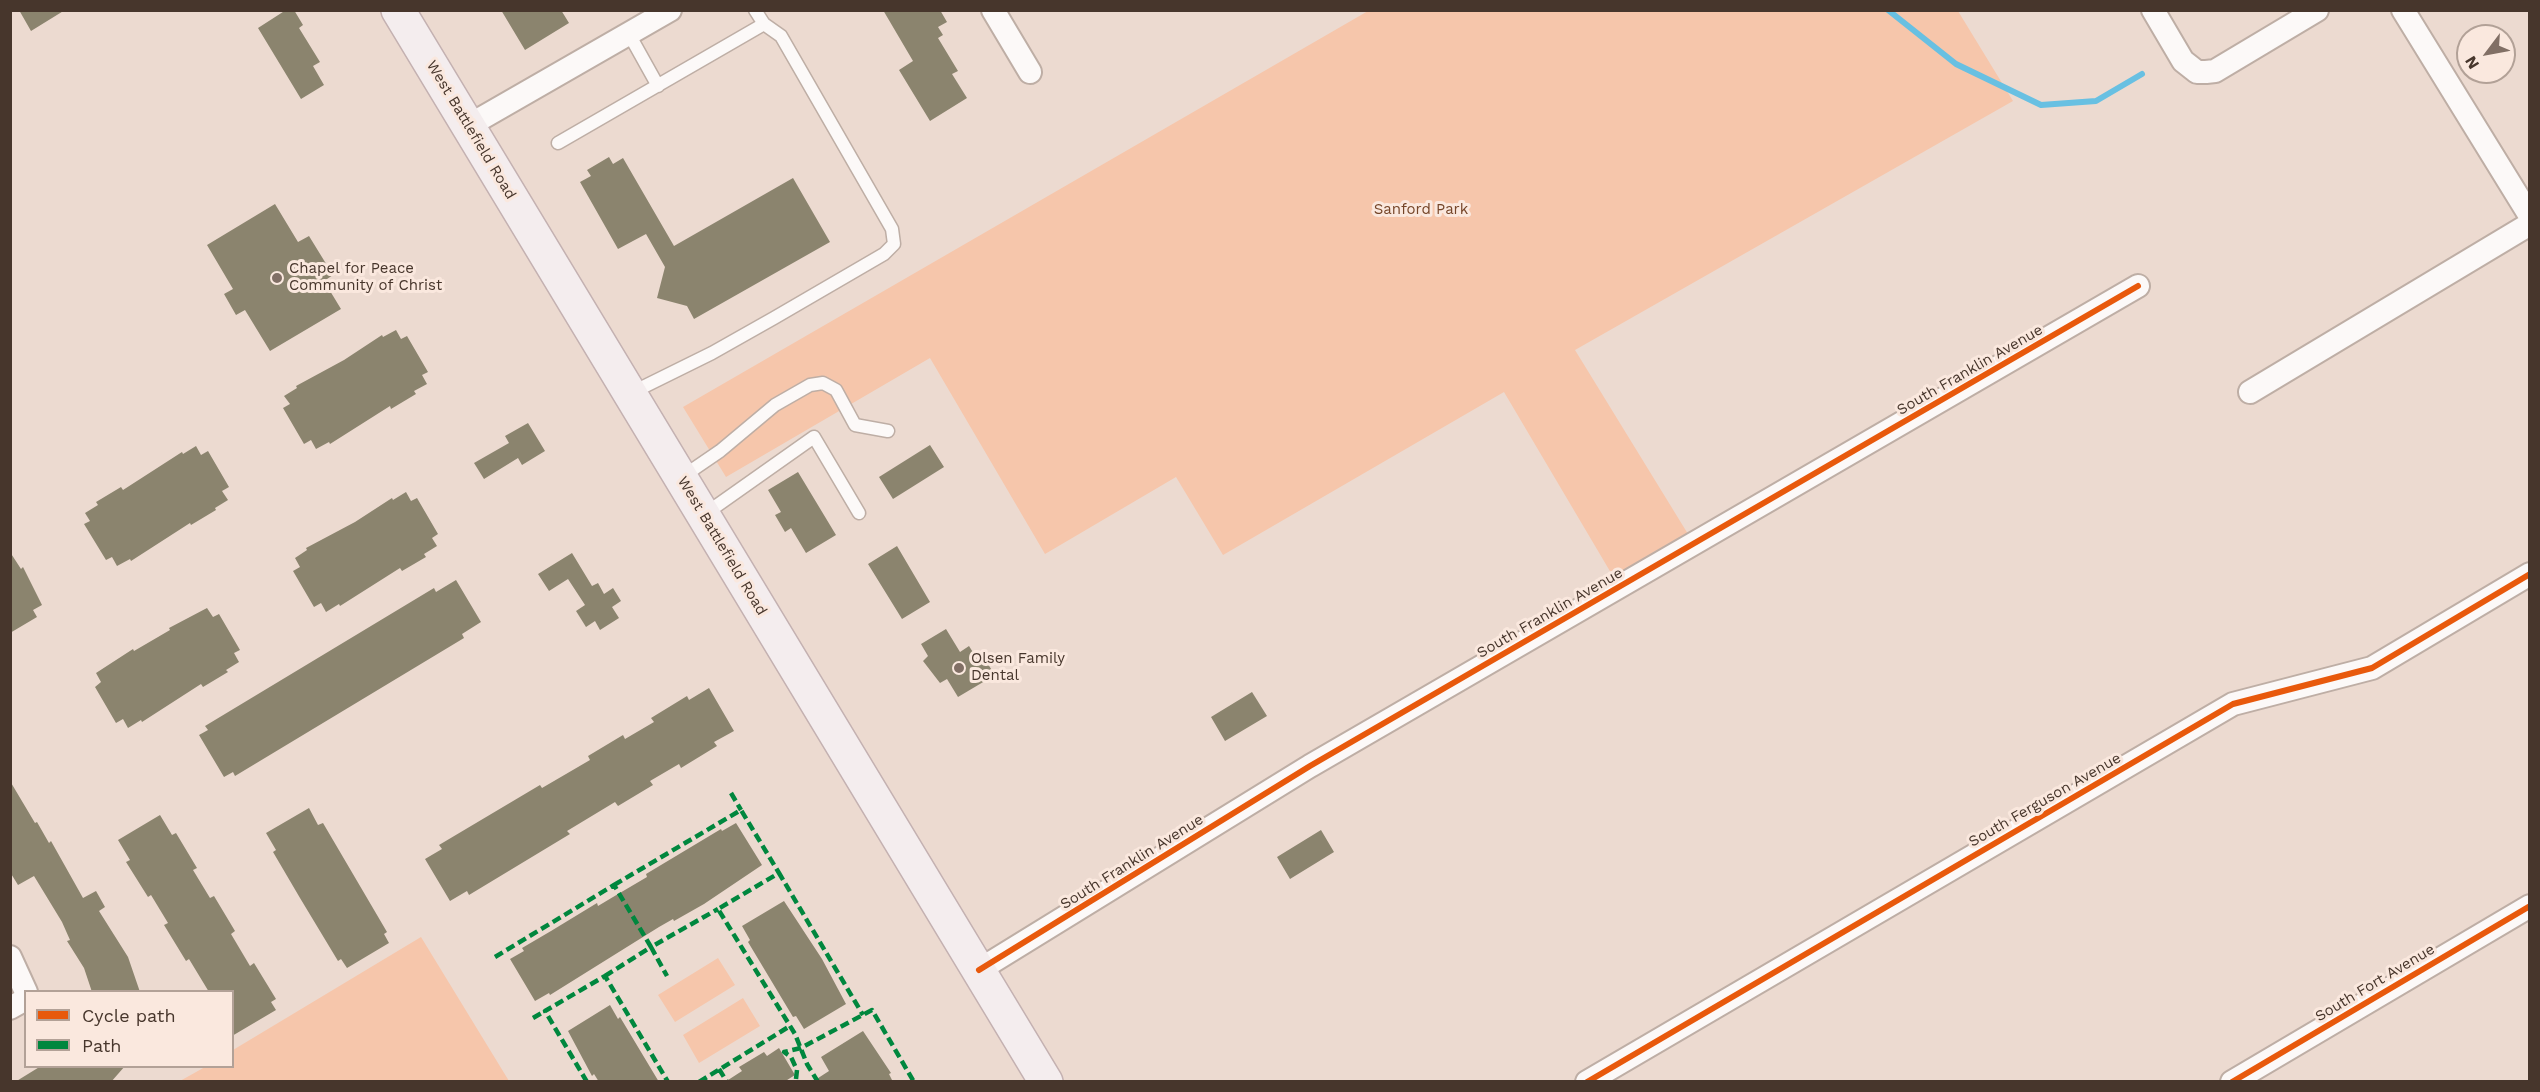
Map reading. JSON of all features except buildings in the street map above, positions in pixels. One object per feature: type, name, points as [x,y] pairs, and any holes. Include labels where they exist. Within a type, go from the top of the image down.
[{"type":"main road","name":"West Battlefield Road","points":[[398,10],[1046,1082]]},
{"type":"street","points":[[993,10],[1030,72]]},
{"type":"street","points":[[2153,10],[2183,61],[2197,72],[2215,71],[2317,10]]},
{"type":"street","points":[[2403,10],[2529,216]]},
{"type":"street","points":[[468,126],[629,34],[656,14]]},
{"type":"street","points":[[2250,392],[2529,224]]},
{"type":"street","name":"South Franklin Avenue","points":[[979,970],[1310,766],[2138,286]]},
{"type":"street","name":"South Ferguson Avenue","points":[[1587,1082],[2233,704],[2372,668],[2529,574]]},
{"type":"street","name":"South Fort Avenue","points":[[2232,1082],[2529,906]]},
{"type":"street","points":[[10,957],[25,990]]},
{"type":"street","points":[[10,1008],[24,1000]]},
{"type":"lane","points":[[630,394],[743,336],[884,254],[894,244],[892,229],[781,36],[764,24],[755,10]]},
{"type":"lane","points":[[558,143],[764,24]]},
{"type":"lane","points":[[629,34],[658,86]]},
{"type":"lane","points":[[681,477],[720,451],[775,405],[810,385],[823,383],[836,390],[855,425],[888,431]]},
{"type":"lane","points":[[704,515],[814,437],[859,513]]},
{"type":"green space","name":"Sanford Park","points":[[1368,11],[1958,11],[2013,101],[1575,350],[1688,534],[1614,578],[1504,392],[1223,555],[1176,477],[1045,554],[930,358],[726,477],[683,407]]},
{"type":"green space","points":[[421,937],[509,1081],[180,1081],[203,1068],[234,1068],[234,1049]]},
{"type":"green space","points":[[718,958],[735,985],[675,1022],[658,995]]},
{"type":"green space","points":[[743,998],[760,1026],[699,1063],[683,1035]]},
{"type":"waterway","points":[[1888,10],[1956,64],[2041,105],[2096,101],[2142,74]]},
{"type":"marked path","points":[[731,793],[741,810]]},
{"type":"marked path","points":[[614,885],[741,810],[779,873]]},
{"type":"marked path","points":[[818,1082],[807,1064],[795,1034],[718,909],[779,873],[863,1015]]},
{"type":"marked path","points":[[495,957],[614,885],[651,947],[718,909]]},
{"type":"marked path","points":[[605,976],[651,947],[667,976]]},
{"type":"marked path","points":[[587,1082],[545,1011],[605,976],[668,1082]]},
{"type":"marked path","points":[[796,1079],[797,1070],[791,1057],[784,1052],[801,1048],[872,1010],[914,1082]]},
{"type":"marked path","points":[[533,1018],[545,1011]]},
{"type":"marked path","points":[[699,1082],[790,1026]]},
{"type":"marked path","points":[[719,1069],[727,1082]]},
{"type":"cycle path","points":[[979,970],[1310,766],[2138,286]]},
{"type":"cycle path","points":[[1587,1082],[2233,704],[2372,668],[2530,574]]},
{"type":"cycle path","points":[[2232,1082],[2530,906]]},
{"type":"place","name":"Chapel for Peace Community of Christ","points":[[277,278]]},
{"type":"place","name":"Olsen Family Dental","points":[[959,668]]}]
